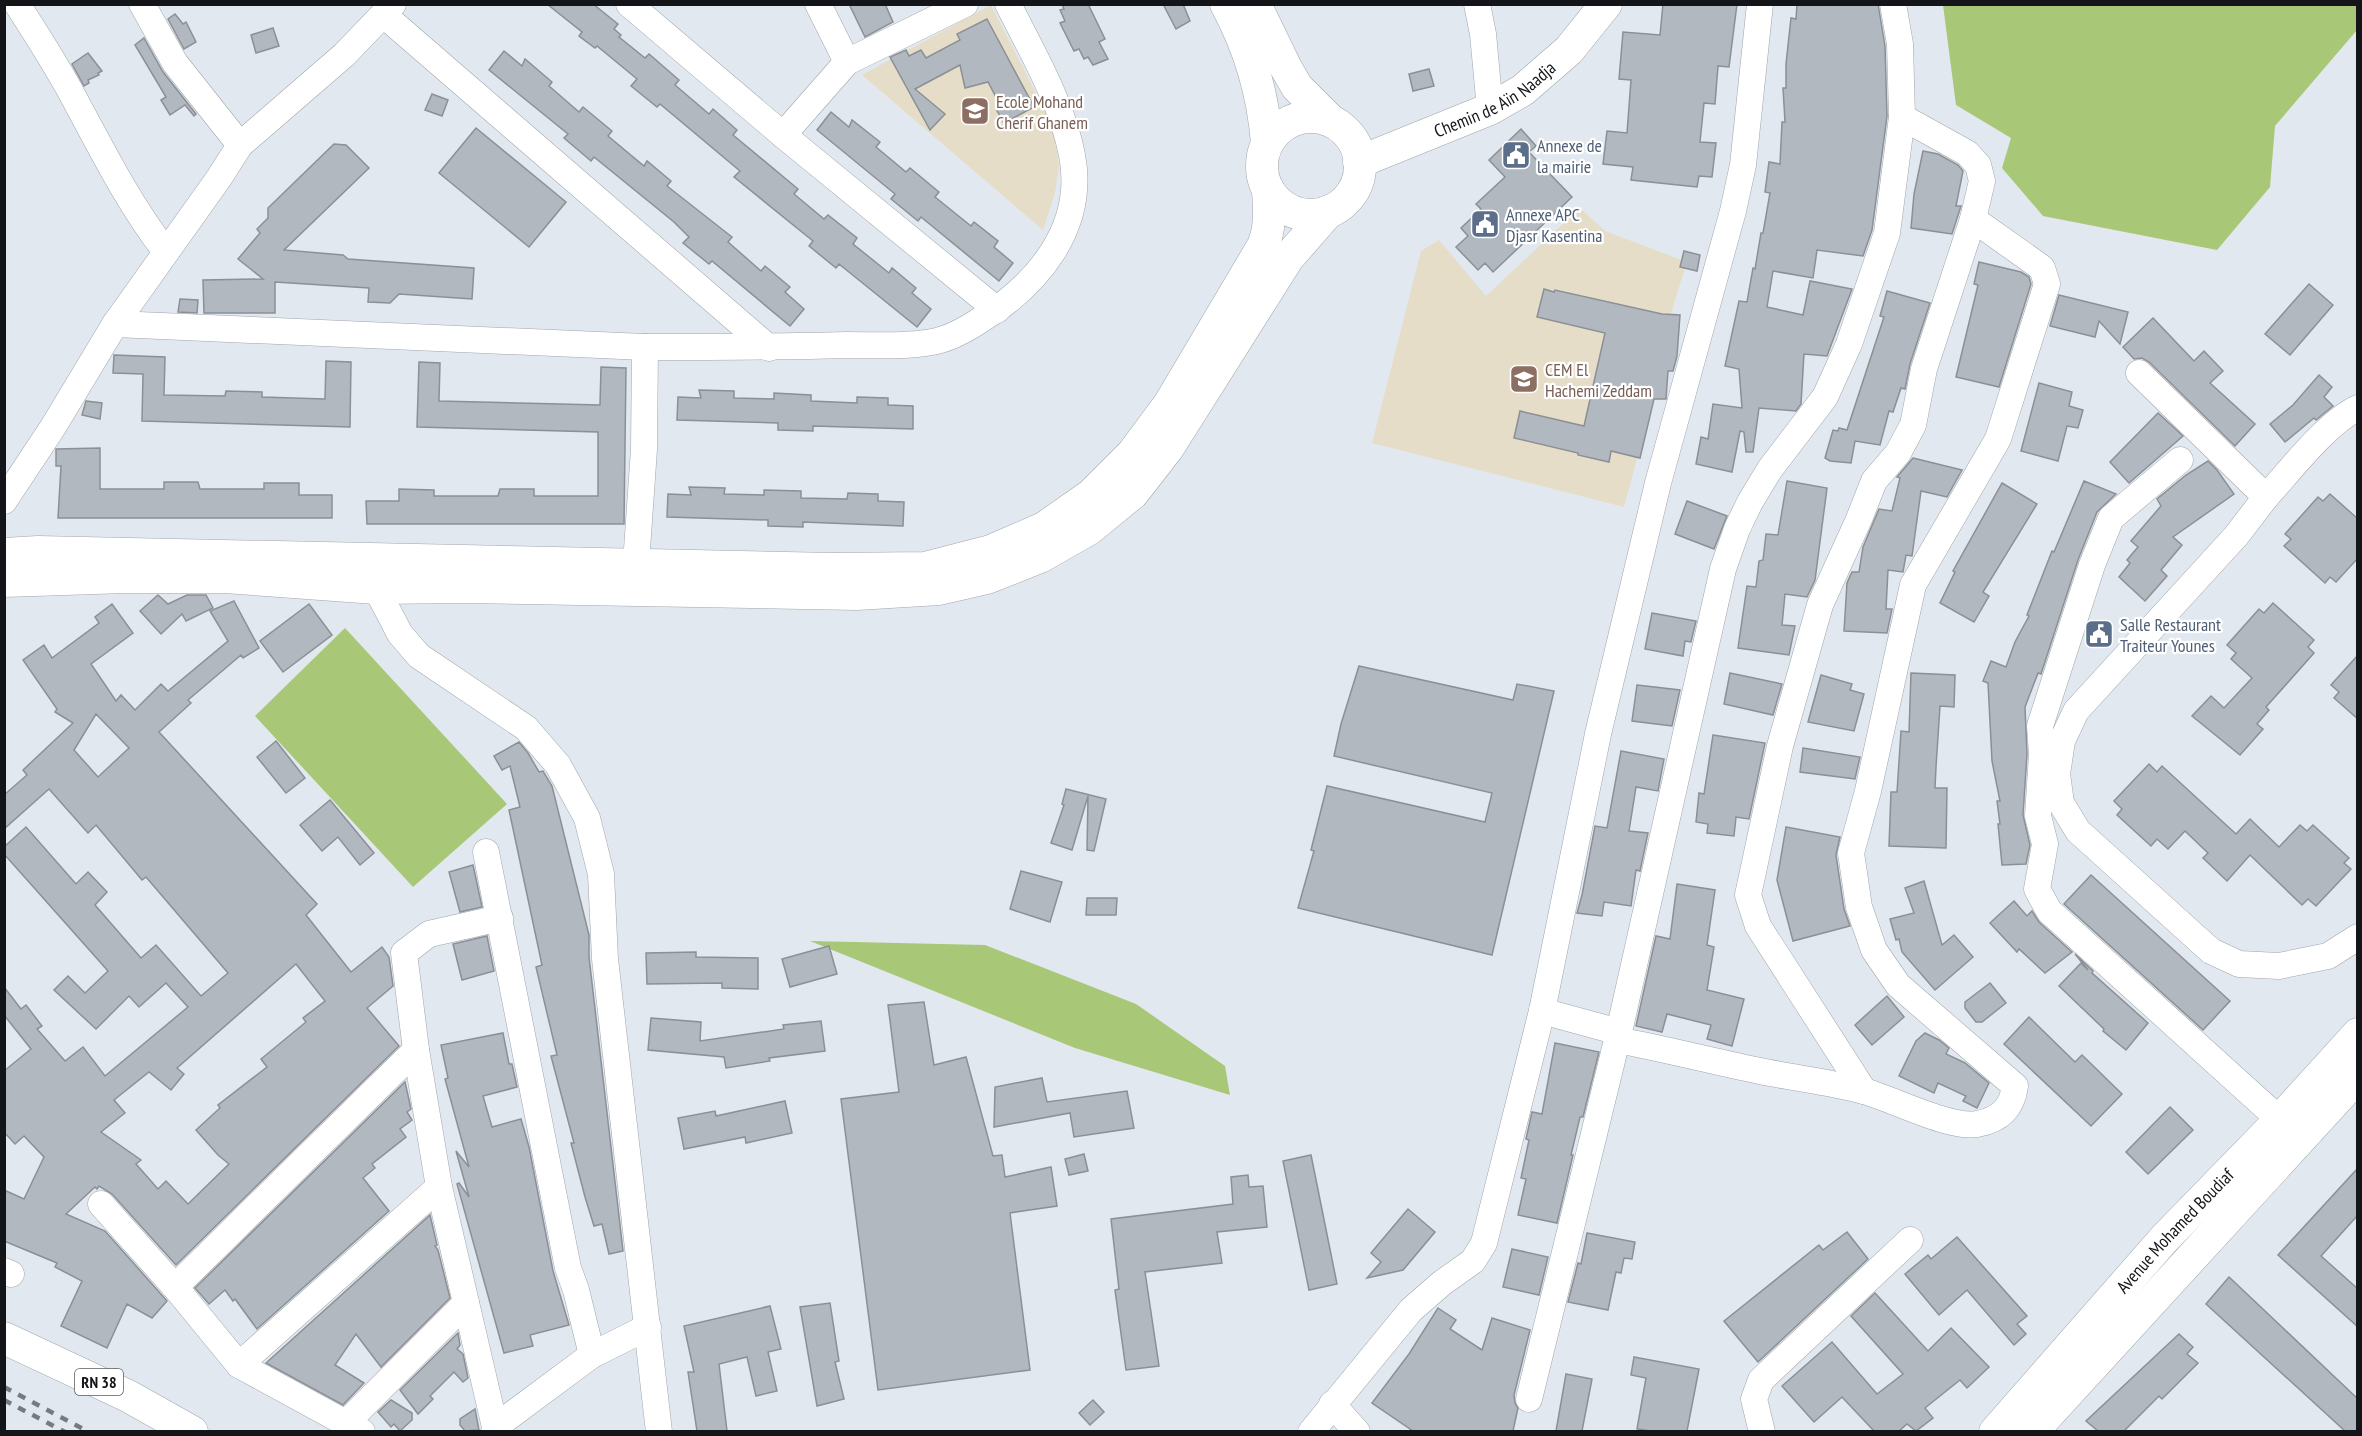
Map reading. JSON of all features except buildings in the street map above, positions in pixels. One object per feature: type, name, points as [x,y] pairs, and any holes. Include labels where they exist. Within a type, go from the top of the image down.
[{"type":"main road","points":[[1226,4],[1239,27],[1251,57],[1260,88],[1267,143]]},
{"type":"main road","points":[[4,554],[38,552],[388,573],[463,587],[857,594],[939,589],[987,578],[1040,557],[1089,530],[1133,493],[1168,448],[1288,258],[1329,211],[1342,203],[1352,192],[1358,177],[1357,149],[1351,138],[1297,87],[1255,4]]},
{"type":"main road","name":"Chemin de Aïn Naadja","points":[[1359,162],[1490,109],[1523,90],[1569,50],[1589,17],[1606,4]]},
{"type":"main road","points":[[1329,211],[1312,215],[1294,212],[1279,203],[1268,189],[1262,174],[1262,158],[1267,143],[1276,131],[1288,122],[1302,117],[1317,117],[1331,121]]},
{"type":"main road","points":[[4,581],[388,573],[636,564],[833,569],[925,568],[992,551],[1044,528],[1091,495],[1133,453],[1170,403],[1263,246],[1268,234],[1268,189]]},
{"type":"main road","name":"Avenue Mohamed Boudiaf","points":[[1995,1431],[2165,1238],[2280,1120],[2358,1034]]},
{"type":"main road","name":"Avenue Mohamed Boudiaf","points":[[2032,1431],[2358,1076]]},
{"type":"main road","name":"RN 38","points":[[4,1338],[128,1396],[192,1431]]},
{"type":"street","points":[[16,4],[74,97],[102,153],[141,220],[166,252]]},
{"type":"street","points":[[142,4],[175,63],[240,145]]},
{"type":"street","points":[[629,4],[783,135],[997,310]]},
{"type":"street","points":[[818,4],[847,62]]},
{"type":"street","points":[[783,135],[847,62],[965,4]]},
{"type":"street","points":[[115,324],[645,347],[769,348],[934,342],[964,330],[997,310],[1029,284],[1054,250],[1068,222],[1074,190],[1073,157],[1065,128],[1045,79],[1008,4]]},
{"type":"street","points":[[1477,4],[1483,34],[1490,109]]},
{"type":"street","points":[[1311,1431],[1411,1311],[1442,1283],[1473,1261],[1484,1244],[1542,1011],[1606,699],[1658,483],[1733,211],[1743,165],[1760,4]]},
{"type":"street","points":[[1529,1399],[1618,1036],[1723,569],[1737,529],[1750,502],[1770,470],[1825,397],[1849,344],[1887,233],[1902,117],[1900,44],[1893,4]]},
{"type":"street","points":[[4,501],[115,324],[240,145],[262,124],[309,87],[389,10],[769,348]]},
{"type":"street","points":[[1864,1091],[1758,926],[1748,895],[1780,746],[1820,605],[1874,482],[1898,453],[1913,425],[1924,369],[1973,219],[1982,181],[1978,165],[1967,153],[1902,117]]},
{"type":"street","points":[[1542,1011],[1618,1036],[1752,1070],[1864,1091],[1946,1120],[1976,1125],[2006,1112],[2013,1101],[2015,1086],[1898,985],[1874,950],[1858,907],[1851,853],[1868,791],[1913,585],[1998,439],[2047,284],[2042,268],[1973,219]]},
{"type":"street","points":[[636,564],[644,449],[645,347]]},
{"type":"street","points":[[2139,374],[2266,497]]},
{"type":"street","points":[[2358,408],[2346,413],[2266,497],[2236,536],[2076,711],[2062,741],[2057,774],[2061,803],[2078,831],[2211,951],[2239,964],[2279,966],[2328,956],[2358,937]]},
{"type":"street","points":[[2180,460],[2111,518],[2092,565],[2040,726],[2042,754],[2038,816],[2045,843],[2037,889],[2049,911],[2280,1120]]},
{"type":"street","points":[[388,573],[400,634],[419,656],[526,728],[558,765],[587,818],[601,874],[605,959],[659,1431]]},
{"type":"street","points":[[486,852],[568,1268],[576,1290],[592,1355]]},
{"type":"street","points":[[500,918],[429,934],[404,953],[416,1050],[439,1187],[495,1429],[592,1355],[648,1327]]},
{"type":"street","points":[[175,1287],[416,1050]]},
{"type":"street","points":[[239,1365],[439,1187]]},
{"type":"street","points":[[101,1204],[175,1287],[239,1365],[354,1427],[466,1303]]},
{"type":"street","points":[[1762,1431],[1754,1399],[1761,1380],[1910,1240]]},
{"type":"street","points":[[1332,1404],[1357,1431]]},
{"type":"shaded area","name":"Ecole Mohand Cherif Ghanem","points":[[991,5],[1048,117],[1056,143],[1059,166],[1055,193],[1043,230],[862,75]]},
{"type":"shaded area","name":"CEM El Hachemi Zeddam","points":[[1580,208],[1605,231],[1687,262],[1671,313],[1676,314],[1624,507],[1372,443],[1421,251],[1439,240],[1486,296]]},
{"type":"green space","points":[[1943,5],[2357,5],[2357,30],[2275,126],[2270,187],[2217,250],[2043,216],[2002,168],[2011,138],[1956,105]]},
{"type":"green space","points":[[345,628],[507,804],[413,887],[255,716]]},
{"type":"green space","points":[[810,941],[985,945],[1136,1004],[1225,1066],[1230,1095],[1075,1048]]},
{"type":"railway","points":[[4,1387],[89,1432]]},
{"type":"railway","points":[[4,1400],[65,1432]]},
{"type":"place","name":"Ecole Mohand Cherif Ghanem","points":[[975,111]]},
{"type":"place","name":"Annexe de la mairie","points":[[1516,155]]},
{"type":"place","name":"Annexe APC Djasr Kasentina","points":[[1485,224]]},
{"type":"place","name":"CEM El Hachemi Zeddam","points":[[1524,379]]},
{"type":"place","name":"Salle Restaurant Traiteur Younes","points":[[2099,634]]}]
